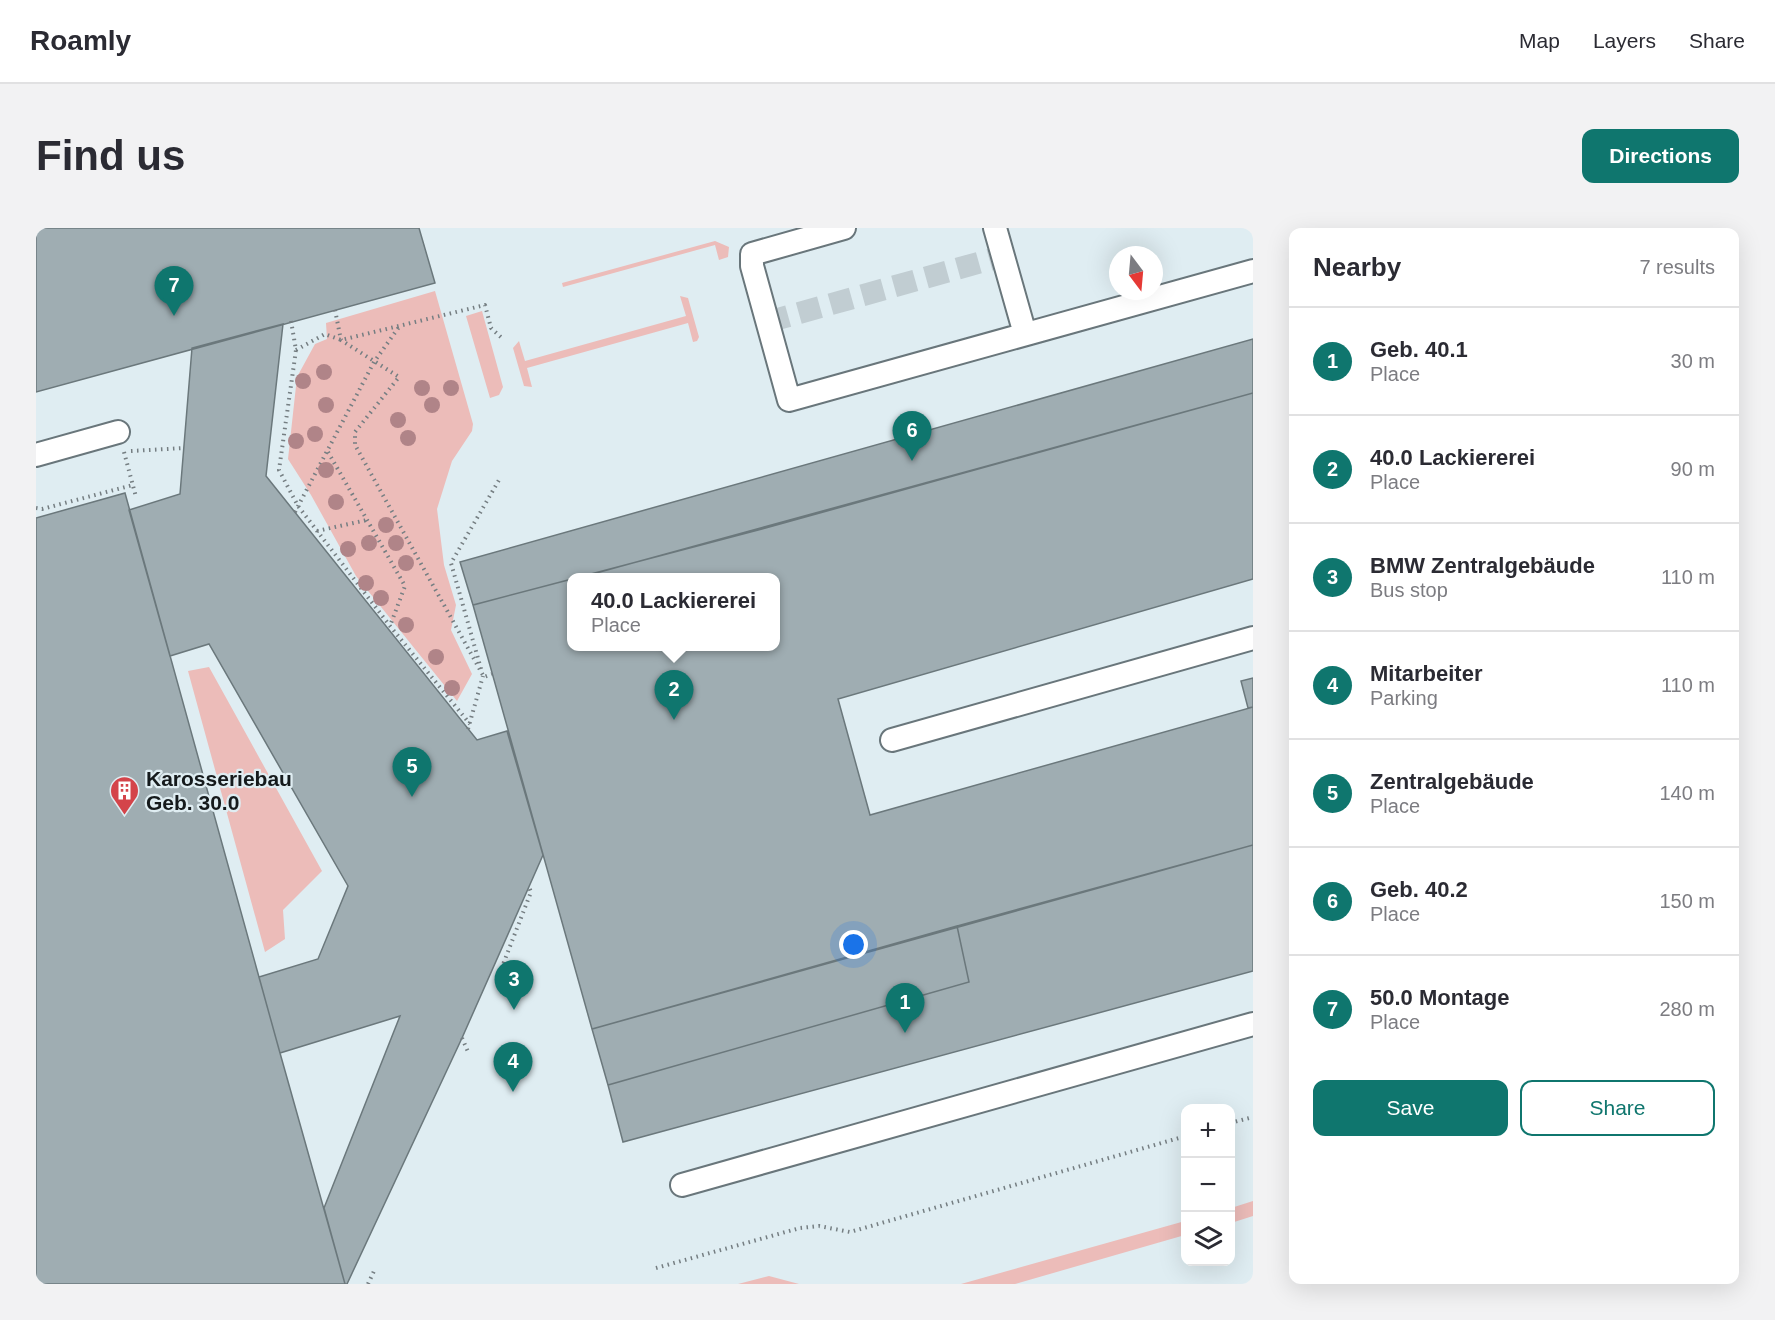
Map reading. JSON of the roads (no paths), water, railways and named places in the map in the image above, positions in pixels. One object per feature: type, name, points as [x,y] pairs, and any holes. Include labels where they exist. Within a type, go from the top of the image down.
[{"type":"lane","points":[[844,228],[752,254],[752,266],[789,400],[1253,271]]},
{"type":"lane","points":[[995,228],[1025,334]]},
{"type":"lane","points":[[36,455],[121,442]]},
{"type":"lane","points":[[892,740],[1253,638]]},
{"type":"lane","points":[[682,1185],[1253,1024]]},
{"type":"tunnel","points":[[767,322],[1003,256]]},
{"type":"place","name":"50.0 Montage","points":[[174,316]]},
{"type":"place","name":"Geb. 40.2","points":[[912,461]]},
{"type":"place","name":"40.0 Lackiererei","points":[[674,720]]},
{"type":"place","name":"Zentralgebäude","points":[[412,797]]},
{"type":"place","name":"Karosseriebau Geb. 30.0","points":[[125,816]]},
{"type":"place","name":"BMW Zentralgebäude","points":[[514,1010]]},
{"type":"place","name":"Geb. 40.1","points":[[905,1033]]},
{"type":"place","name":"Mitarbeiter","points":[[513,1092]]}]
